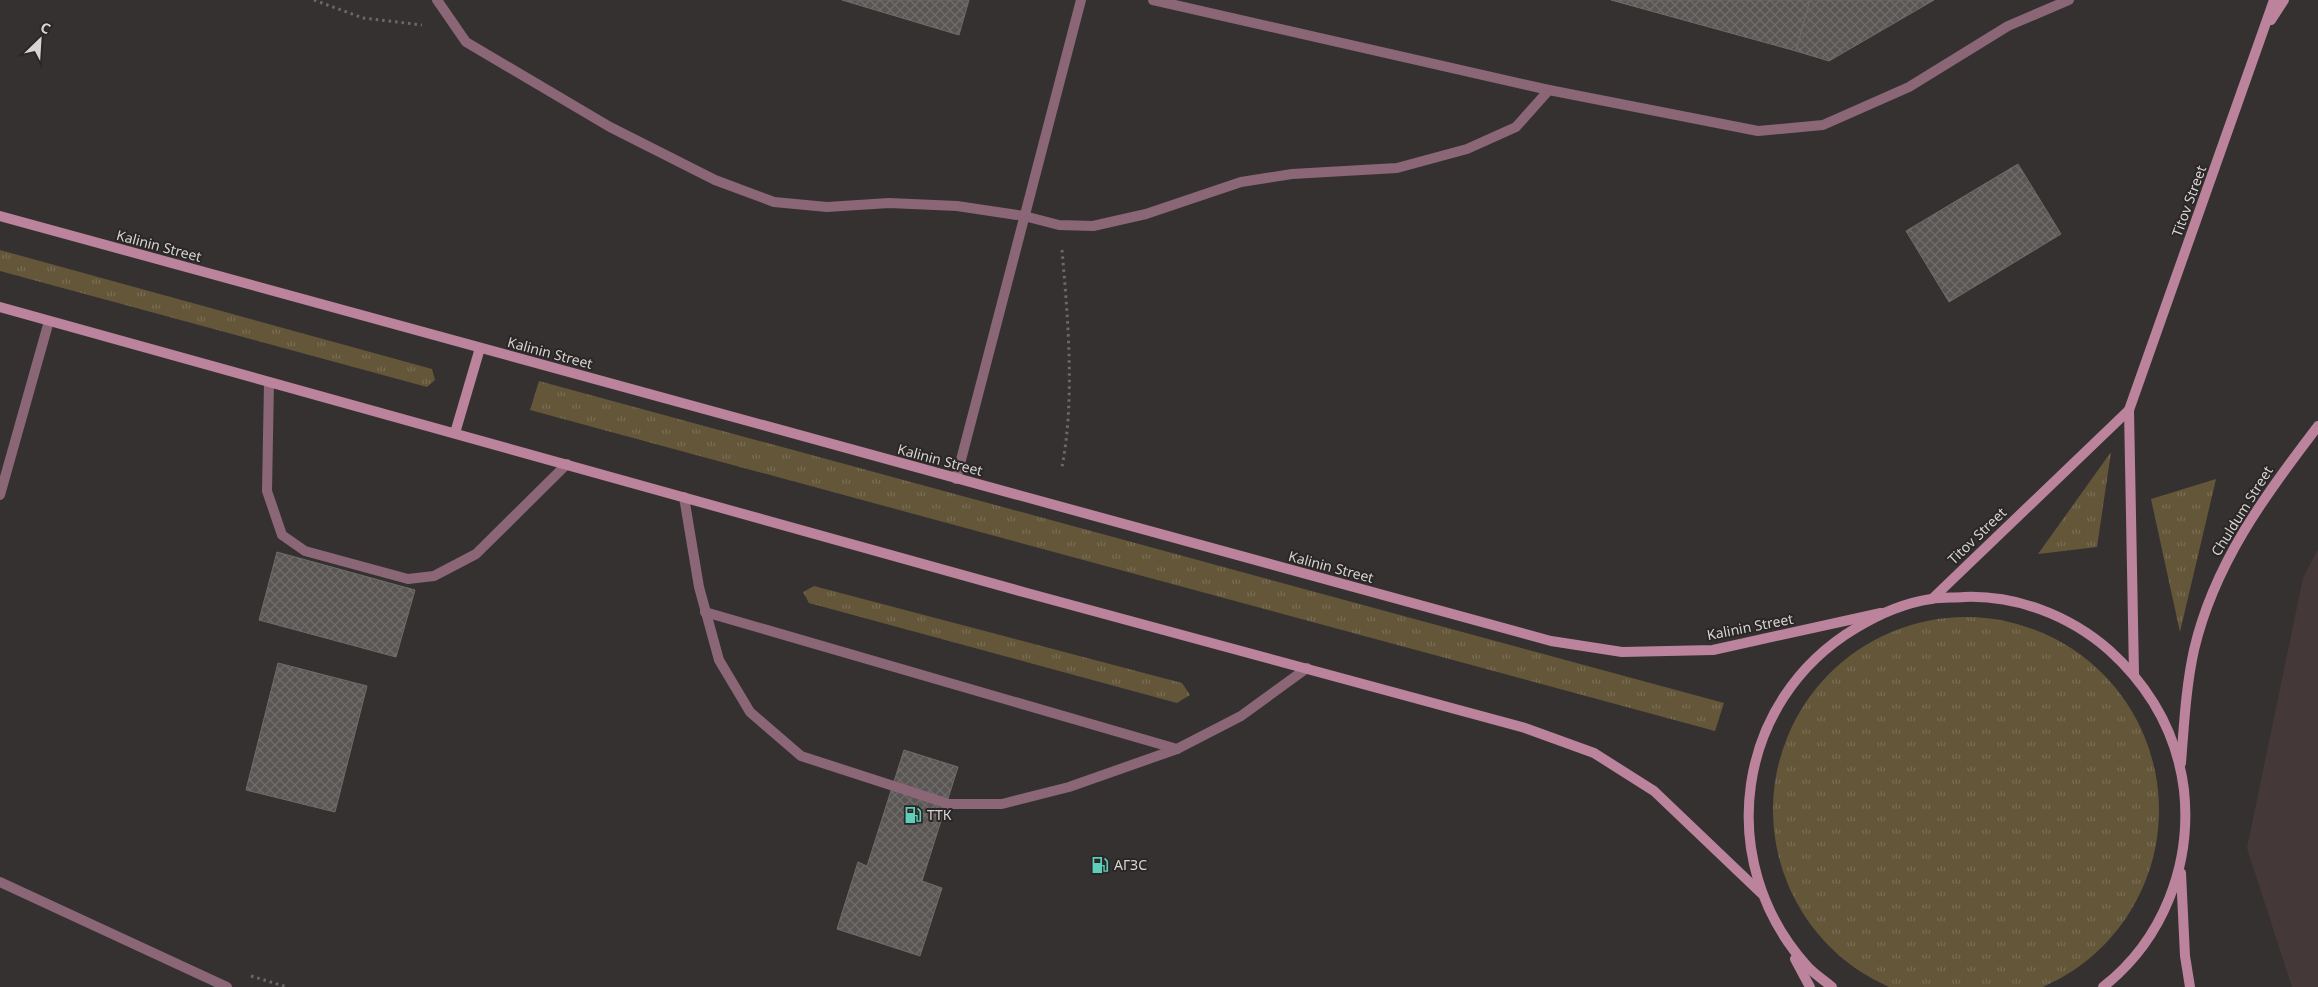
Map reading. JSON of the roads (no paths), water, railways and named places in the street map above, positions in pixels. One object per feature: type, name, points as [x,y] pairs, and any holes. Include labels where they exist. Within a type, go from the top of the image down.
[{"type":"main road","name":"Titov Street","points":[[2134,674],[2129,410],[2274,0]]},
{"type":"main road","points":[[2264,31],[2284,0]]},
{"type":"main road","name":"Kalinin Street","points":[[0,216],[1551,641],[1622,652],[1713,650],[1881,613]]},
{"type":"main road","points":[[0,307],[1525,728],[1594,753],[1654,791],[1762,894]]},
{"type":"main road","points":[[455,433],[480,348]]},
{"type":"main road","name":"Titov Street","points":[[1932,599],[2129,410]]},
{"type":"main road","name":"Chuldum Street","points":[[2181,766],[2186,703],[2194,650],[2205,613],[2222,569],[2247,523],[2270,488],[2318,426]]},
{"type":"main road","points":[[1810,987],[1762,894],[1748,839],[1750,783],[1764,729],[1793,681],[1832,642],[1881,613],[1932,599],[1984,596],[2024,603],[2062,618],[2096,639],[2134,674],[2163,717],[2181,766],[2187,816],[2180,868],[2167,907],[2146,944],[2118,975],[2103,987]]},
{"type":"main road","points":[[2180,868],[2185,956],[2190,987]]},
{"type":"main road","points":[[1779,929],[1808,967],[1832,987]]},
{"type":"lane","points":[[437,0],[466,42],[610,127],[715,180],[774,202],[827,207],[889,203],[957,206],[1024,216],[1059,225],[1093,226],[1146,214],[1240,182],[1292,174],[1405,166],[1466,149],[1516,127],[1549,90]]},
{"type":"lane","points":[[956,479],[1081,0]]},
{"type":"lane","points":[[1154,0],[1549,90],[1758,130],[1823,125],[1909,87],[2008,26],[2069,0]]},
{"type":"lane","points":[[0,495],[49,321]]},
{"type":"lane","points":[[269,382],[267,491],[282,535],[305,551],[408,579],[434,576],[476,554],[567,464]]},
{"type":"lane","points":[[684,497],[699,587],[719,660],[750,712],[800,756],[950,804],[1002,804],[1069,787],[1177,749],[1242,716],[1307,668]]},
{"type":"lane","points":[[705,612],[1177,749]]},
{"type":"lane","points":[[0,882],[228,987]]},
{"type":"place","name":"ТТК","points":[[913,815]]},
{"type":"place","name":"АГЗС","points":[[1100,865]]}]
